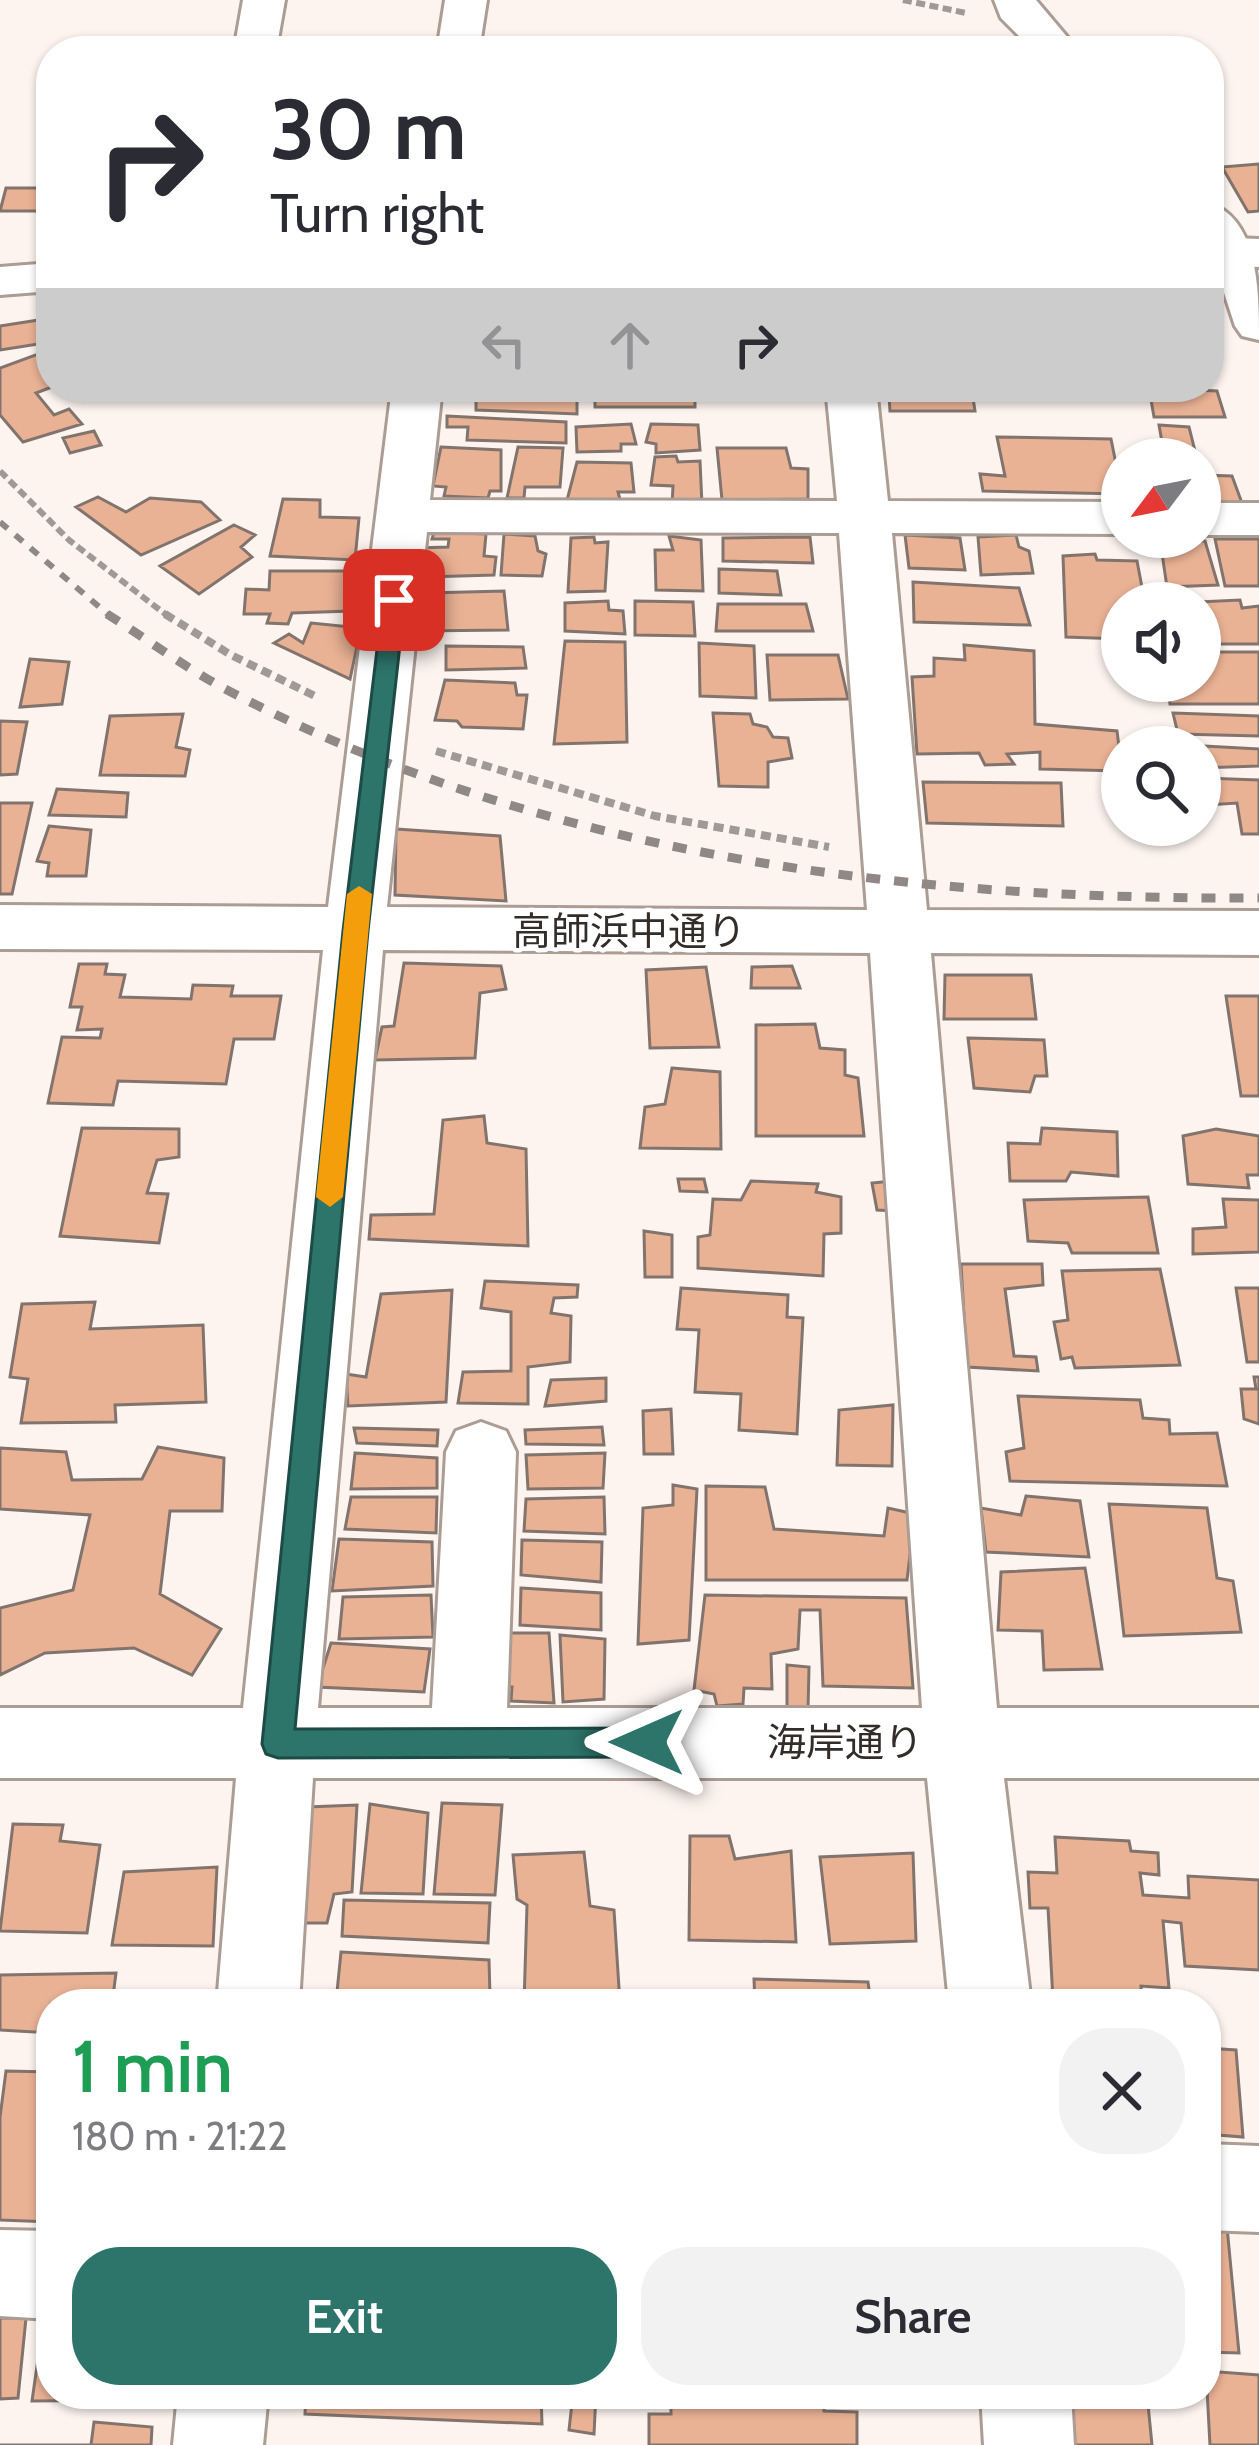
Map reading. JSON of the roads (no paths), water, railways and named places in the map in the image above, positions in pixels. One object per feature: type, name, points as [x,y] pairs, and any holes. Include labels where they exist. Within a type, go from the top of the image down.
[{"type":"street","points":[[258,36],[264,0]]},
{"type":"street","points":[[460,36],[466,0]]},
{"type":"street","points":[[1016,0],[1016,9],[1043,36]]},
{"type":"street","points":[[1229,244],[1259,326]]},
{"type":"street","points":[[0,281],[36,278]]},
{"type":"street","points":[[259,1989],[356,931],[416,402]]},
{"type":"street","points":[[853,402],[902,932],[959,1742],[989,1989]]},
{"type":"street","points":[[405,516],[1101,518]]},
{"type":"street","points":[[1221,519],[1259,519]]},
{"type":"street","name":"高師浜中通り","points":[[0,927],[1259,933]]},
{"type":"street","points":[[468,1742],[481,1452]]},
{"type":"street","name":"海岸通り","points":[[0,1743],[1259,1744]]},
{"type":"street","points":[[1221,2188],[1259,2189]]},
{"type":"street","points":[[0,2273],[36,2274]]},
{"type":"street","points":[[218,2445],[222,2409]]},
{"type":"street","points":[[1027,2409],[1029,2445]]},
{"type":"railway","points":[[0,522],[109,615]]},
{"type":"railway","points":[[109,615],[229,691],[350,748],[474,794],[601,830],[731,858],[862,877],[994,890],[1259,898]]}]
